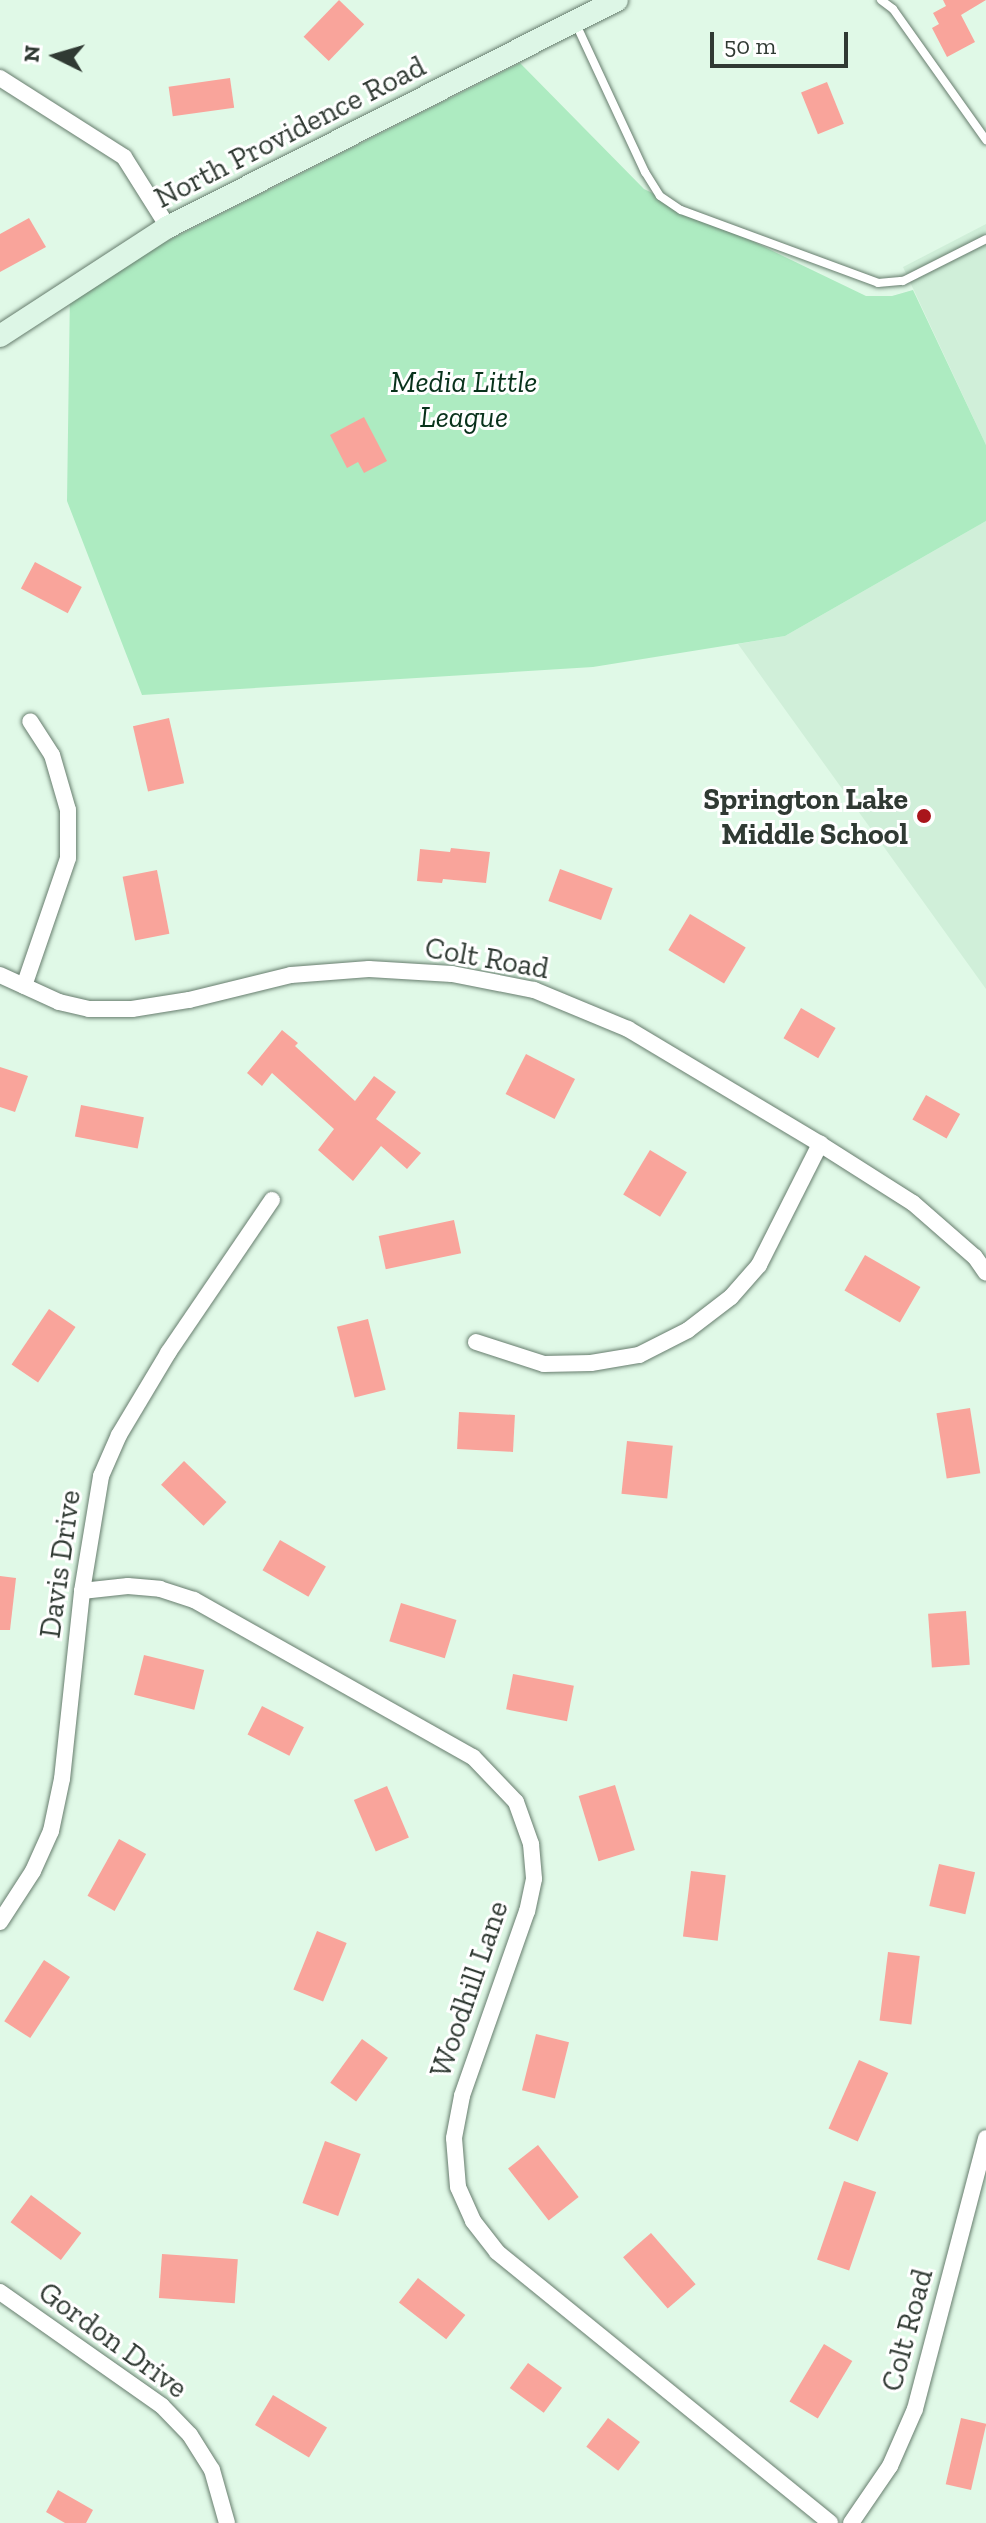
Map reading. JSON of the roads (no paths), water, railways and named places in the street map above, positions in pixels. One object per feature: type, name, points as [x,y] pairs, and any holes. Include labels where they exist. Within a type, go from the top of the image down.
[{"type":"main road","name":"North Providence Road","points":[[0,336],[168,227],[617,0]]},
{"type":"street","points":[[0,78],[124,157],[168,227]]},
{"type":"street","points":[[24,986],[68,858],[68,810],[52,755],[30,721]]},
{"type":"street","name":"Colt Road","points":[[0,975],[59,1002],[89,1009],[132,1009],[189,1000],[291,975],[369,969],[452,974],[534,990],[628,1029],[820,1144],[913,1203],[975,1257],[986,1273]]},
{"type":"street","points":[[476,1342],[544,1364],[591,1363],[639,1355],[688,1330],[731,1297],[759,1265],[820,1144]]},
{"type":"street","name":"Davis Drive","points":[[0,1922],[33,1871],[51,1831],[62,1779],[82,1591],[101,1476],[119,1435],[168,1353],[272,1200]]},
{"type":"street","name":"Woodhill Lane","points":[[82,1591],[128,1586],[160,1589],[194,1600],[473,1757],[516,1802],[531,1844],[534,1879],[527,1911],[462,2096],[454,2138],[458,2187],[473,2221],[497,2252],[830,2523]]},
{"type":"street","name":"Colt Road","points":[[851,2523],[890,2466],[915,2409],[986,2138]]},
{"type":"street","name":"Gordon Drive","points":[[0,2292],[162,2406],[181,2425],[212,2470],[227,2523]]},
{"type":"lane","points":[[881,0],[893,9],[986,140]]},
{"type":"lane","points":[[574,21],[645,172],[660,196],[681,210],[878,283],[903,281],[986,239]]},
{"type":"place","name":"Springton Lake Middle School","points":[[924,816]]},
{"type":"park label","name":"Media Little League","points":[[464,399]]}]
